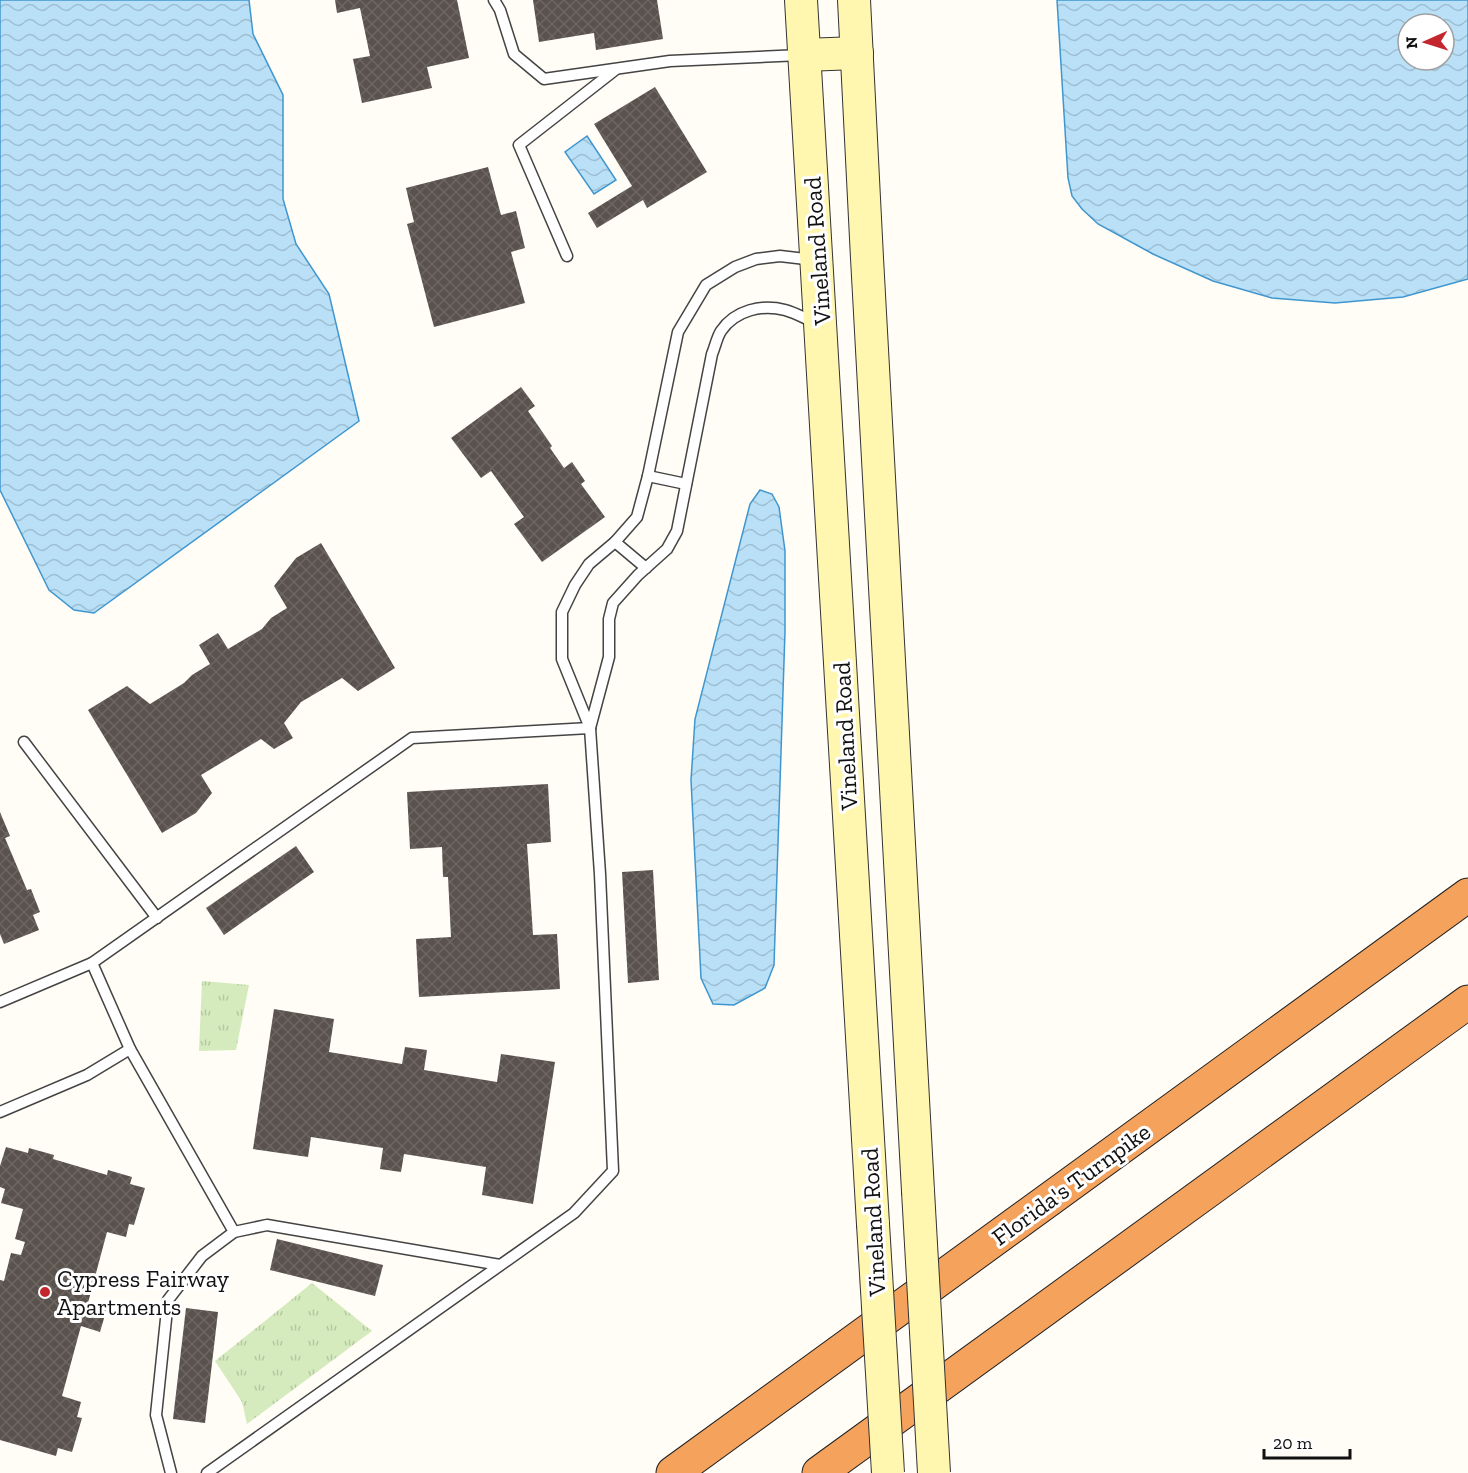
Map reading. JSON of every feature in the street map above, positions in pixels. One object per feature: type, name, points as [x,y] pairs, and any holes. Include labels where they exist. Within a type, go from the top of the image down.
[{"type":"highway","name":"Florida's Turnpike","points":[[673,1473],[1468,895]]},
{"type":"highway","points":[[819,1473],[1468,1002]]},
{"type":"street","name":"Vineland Road","points":[[801,0],[888,1473]]},
{"type":"street","name":"Vineland Road","points":[[854,0],[934,1473]]},
{"type":"street","points":[[804,54],[857,53]]},
{"type":"street","points":[[818,260],[867,258]]},
{"type":"lane","points":[[498,3],[514,54],[544,79],[670,61],[804,54]]},
{"type":"lane","points":[[567,256],[519,146],[615,69]]},
{"type":"lane","points":[[207,1473],[574,1213],[613,1171],[600,874],[590,728],[562,660],[562,612],[575,585],[589,564],[615,542],[637,517],[648,476],[678,332],[706,285],[735,267],[756,259],[780,256],[818,260]]},
{"type":"lane","points":[[590,728],[609,657],[609,619],[613,603],[638,575],[667,549],[677,531],[712,354],[720,332],[735,316],[752,309],[765,308],[786,310],[821,326]]},
{"type":"lane","points":[[648,476],[686,484]]},
{"type":"lane","points":[[615,542],[646,568]]},
{"type":"lane","points":[[0,1002],[92,963],[412,738],[590,728]]},
{"type":"lane","points":[[24,741],[157,918]]},
{"type":"lane","points":[[92,963],[130,1049],[234,1232]]},
{"type":"lane","points":[[0,1112],[87,1075],[130,1049]]},
{"type":"lane","points":[[171,1473],[156,1414],[168,1300],[202,1256],[234,1232],[267,1226],[500,1265]]},
{"type":"green space","points":[[202,981],[249,985],[236,1050],[199,1051]]},
{"type":"green space","points":[[312,1283],[372,1331],[247,1424],[242,1402],[215,1361]]},
{"type":"water","points":[[0,0],[249,0],[253,34],[283,95],[283,199],[296,244],[329,294],[359,421],[94,613],[74,610],[49,590],[0,490]]},
{"type":"water","points":[[1057,0],[1468,0],[1468,279],[1403,297],[1335,303],[1272,298],[1213,281],[1153,254],[1098,224],[1072,196],[1068,178]]},
{"type":"water","points":[[587,136],[616,180],[594,194],[565,152]]},
{"type":"water","points":[[760,490],[772,494],[779,507],[785,551],[785,631],[774,965],[765,988],[734,1005],[713,1004],[701,978],[691,780],[695,719],[750,504]]},
{"type":"building","points":[[335,0],[457,0],[469,58],[427,67],[432,88],[362,103],[353,59],[370,56],[360,8],[337,13]]},
{"type":"building","points":[[533,0],[657,0],[663,39],[596,50],[594,33],[539,42]]},
{"type":"building","points":[[655,87],[707,172],[647,208],[643,200],[597,228],[588,213],[632,186],[594,124]]},
{"type":"building","points":[[488,167],[501,215],[516,211],[525,248],[511,252],[525,303],[434,327],[407,224],[414,222],[406,188]]},
{"type":"building","points":[[521,387],[535,406],[528,411],[552,446],[550,448],[564,468],[572,462],[585,481],[581,484],[605,517],[542,562],[514,524],[524,517],[491,471],[481,478],[451,438]]},
{"type":"building","points":[[321,543],[395,668],[358,691],[342,678],[301,702],[284,723],[293,738],[274,749],[261,739],[201,775],[212,793],[196,813],[162,833],[88,710],[127,686],[150,704],[210,664],[199,645],[218,633],[228,649],[262,629],[271,618],[287,608],[274,586],[296,558]]},
{"type":"building","points":[[548,784],[551,842],[527,844],[533,935],[557,934],[560,989],[419,997],[416,939],[451,937],[448,877],[443,877],[442,847],[410,849],[407,792]]},
{"type":"building","points":[[0,812],[10,836],[5,838],[27,890],[31,889],[40,912],[33,915],[39,930],[4,944],[0,934]]},
{"type":"building","points":[[296,846],[314,872],[224,935],[206,908]]},
{"type":"building","points":[[653,870],[659,980],[628,983],[622,872]]},
{"type":"building","points":[[274,1009],[334,1019],[329,1052],[402,1064],[405,1047],[427,1050],[424,1070],[497,1082],[501,1054],[555,1062],[533,1204],[482,1195],[486,1167],[404,1154],[401,1172],[380,1169],[383,1148],[311,1137],[308,1157],[253,1149]]},
{"type":"building","name":"Cypress Fairway Apartments","points":[[6,1147],[28,1153],[29,1148],[54,1155],[53,1159],[107,1175],[108,1170],[132,1177],[130,1184],[145,1188],[134,1225],[129,1224],[126,1237],[107,1232],[88,1303],[107,1308],[100,1332],[81,1326],[62,1396],[81,1402],[77,1417],[82,1418],[72,1452],[58,1448],[56,1456],[0,1440],[0,1280],[4,1281],[11,1253],[21,1255],[25,1242],[15,1239],[23,1209],[1,1203],[5,1189],[0,1187],[0,1166]]},
{"type":"building","points":[[277,1239],[383,1265],[375,1296],[270,1270]]},
{"type":"building","points":[[186,1308],[218,1312],[205,1423],[173,1419]]},
{"type":"place","name":"Cypress Fairway Apartments","points":[[45,1292]]}]
